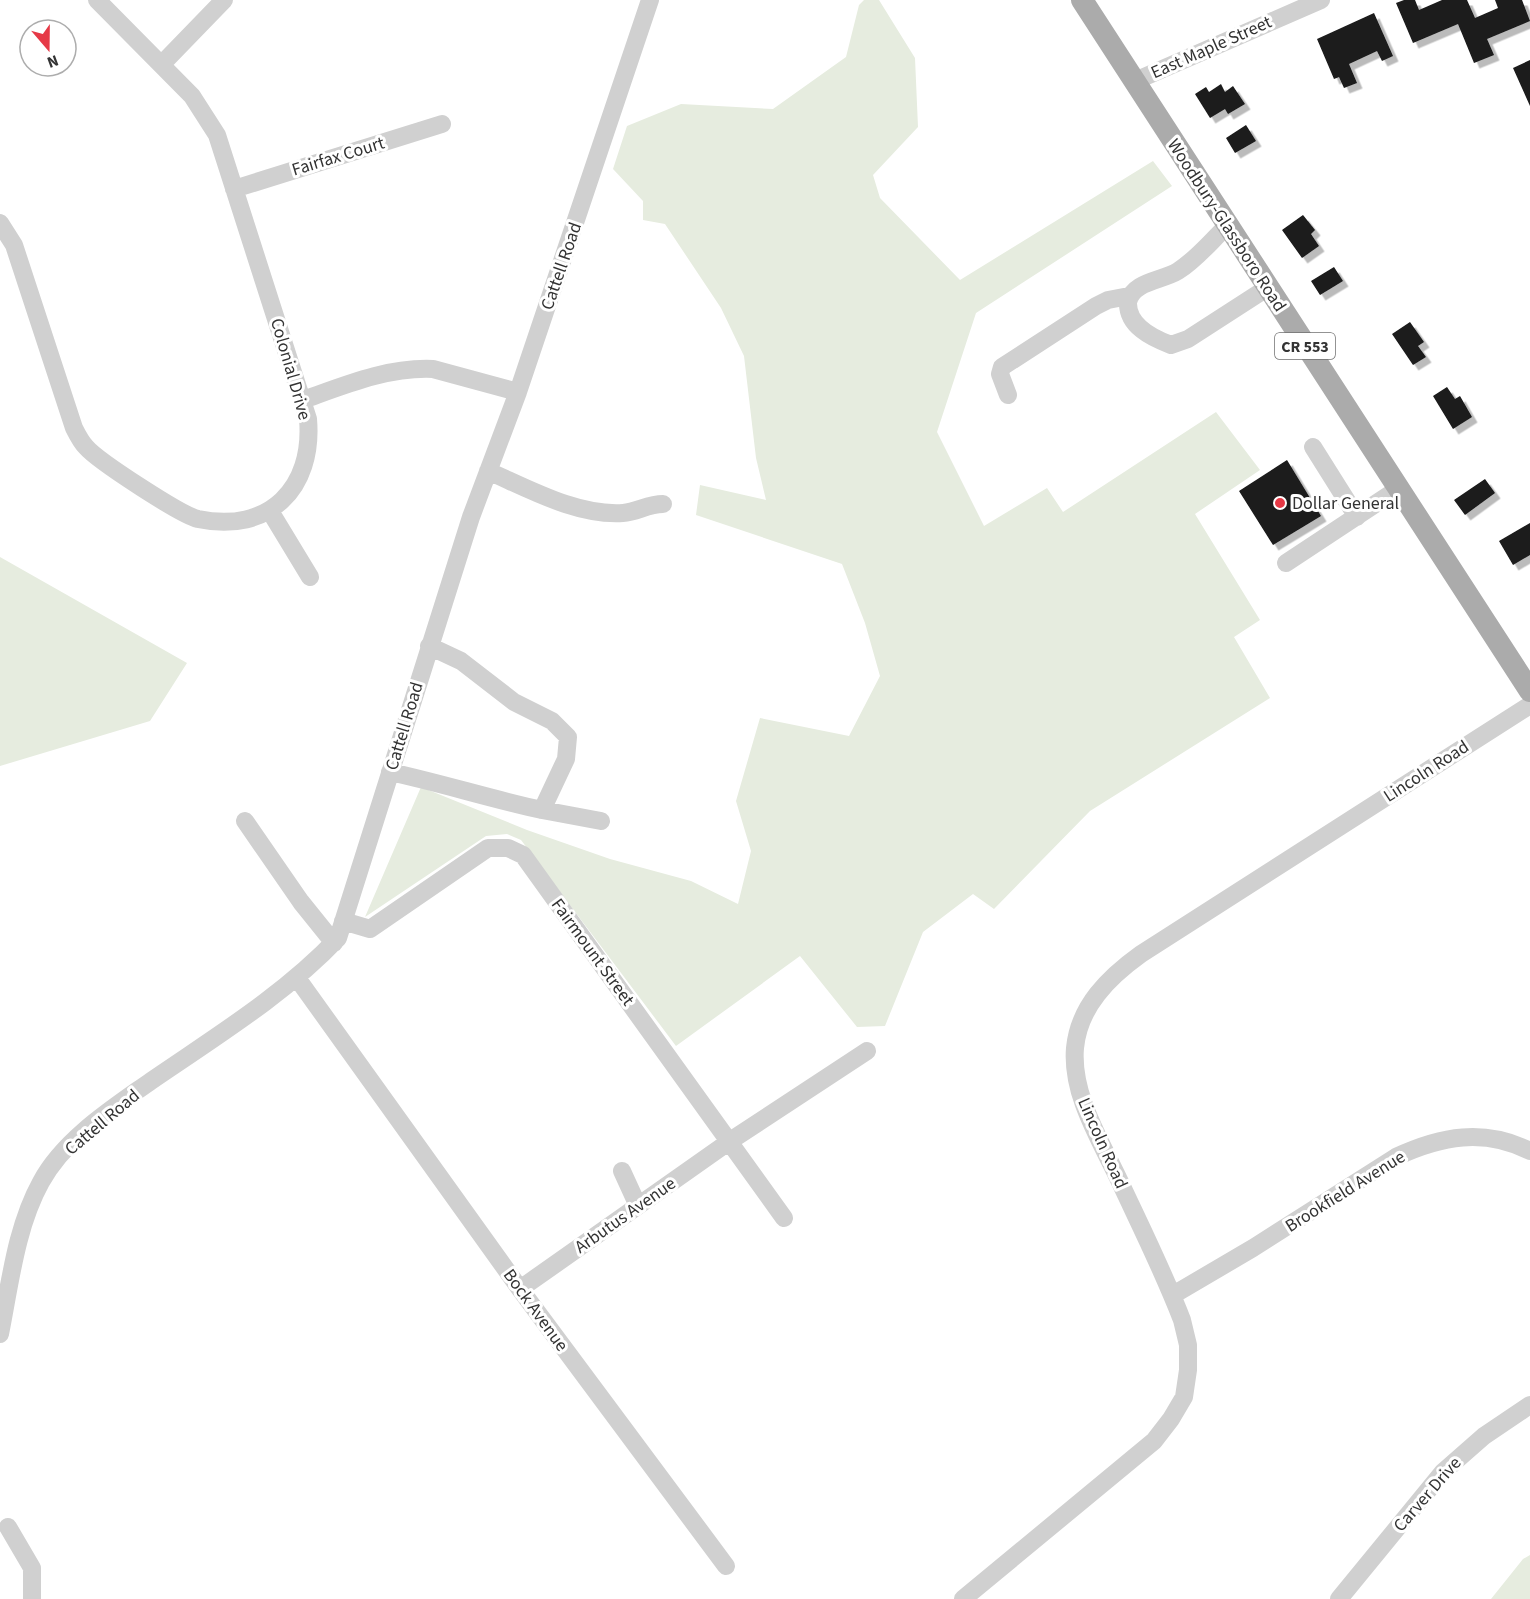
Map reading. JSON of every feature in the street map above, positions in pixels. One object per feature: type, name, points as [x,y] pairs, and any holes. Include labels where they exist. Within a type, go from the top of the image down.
[{"type":"main road","name":"Woodbury-Glassboro Road","points":[[1082,0],[1530,691]]},
{"type":"street","name":"Colonial Drive","points":[[0,223],[14,245],[74,428],[84,446],[130,479],[195,519],[223,523],[242,520],[270,511],[292,489],[308,457],[310,440],[303,400],[217,135],[208,119],[162,64],[97,0]]},
{"type":"street","points":[[162,64],[224,0]]},
{"type":"street","name":"Cattell Road","points":[[0,1335],[26,1214],[42,1179],[70,1145],[118,1105],[297,978],[338,939],[429,646],[488,471],[518,392],[650,0]]},
{"type":"street","name":"East Maple Street","points":[[1135,81],[1293,5],[1321,0]]},
{"type":"street","name":"Fairfax Court","points":[[234,189],[442,124]]},
{"type":"street","points":[[1008,395],[1000,374],[1002,367],[1096,306],[1108,300],[1129,296],[1141,285],[1159,281],[1192,261],[1227,226]]},
{"type":"street","points":[[1129,296],[1129,312],[1145,335],[1171,345],[1188,339],[1267,288]]},
{"type":"street","points":[[303,400],[396,370],[418,368],[433,369],[518,392]]},
{"type":"street","points":[[1313,447],[1356,517]]},
{"type":"street","points":[[488,471],[543,496],[605,512],[631,512],[647,504],[663,504]]},
{"type":"street","points":[[1286,563],[1398,489]]},
{"type":"street","points":[[270,511],[310,577]]},
{"type":"street","points":[[429,646],[461,661],[514,702],[552,721],[568,737],[566,759],[542,810]]},
{"type":"street","name":"Lincoln Road","points":[[963,1599],[1154,1441],[1184,1397],[1188,1345],[1173,1295],[1080,1093],[1075,1048],[1083,1020],[1097,992],[1114,973],[1141,954],[1530,705]]},
{"type":"street","points":[[390,772],[432,781],[481,798],[601,821]]},
{"type":"street","points":[[245,821],[301,902],[334,943]]},
{"type":"street","name":"Fairmount Street","points":[[343,921],[370,929],[488,848],[508,848],[524,855],[784,1218]]},
{"type":"street","name":"Bock Avenue","points":[[297,978],[520,1289],[726,1566]]},
{"type":"street","name":"Arbutus Avenue","points":[[520,1289],[730,1141],[867,1051]]},
{"type":"street","name":"Brookfield Avenue","points":[[1173,1295],[1253,1248],[1396,1156],[1420,1146],[1445,1138],[1489,1138],[1510,1141],[1530,1151]]},
{"type":"street","points":[[621,1171],[638,1206]]},
{"type":"street","name":"Carver Drive","points":[[1339,1599],[1443,1472],[1484,1436],[1530,1405]]},
{"type":"street","points":[[8,1527],[32,1568],[32,1599]]},
{"type":"shaded area","points":[[864,0],[879,0],[915,58],[918,127],[873,175],[880,198],[960,280],[1153,161],[1172,186],[976,313],[937,432],[984,526],[1047,488],[1063,512],[1216,412],[1260,470],[1195,514],[1260,620],[1234,637],[1270,698],[1090,811],[994,909],[973,894],[923,932],[885,1026],[857,1027],[800,956],[676,1046],[521,840],[507,834],[486,836],[365,917],[421,787],[527,830],[610,859],[691,881],[738,904],[751,851],[736,801],[760,718],[849,736],[880,676],[865,623],[842,564],[696,515],[700,485],[766,500],[756,458],[744,356],[721,308],[665,224],[643,220],[643,201],[613,169],[627,126],[681,104],[773,109],[846,57],[859,5]]},
{"type":"shaded area","points":[[0,557],[187,663],[150,721],[0,766]]},
{"type":"shaded area","points":[[1530,1555],[1530,1599],[1491,1599],[1523,1559]]},
{"type":"building","points":[[1415,0],[1419,10],[1442,0],[1467,0],[1475,18],[1498,8],[1495,0],[1522,0],[1530,21],[1487,39],[1494,55],[1474,63],[1458,24],[1413,43],[1396,3]]},
{"type":"building","points":[[1374,13],[1393,56],[1382,61],[1377,51],[1349,64],[1357,83],[1344,88],[1339,77],[1334,79],[1317,39]]},
{"type":"building","points":[[1530,60],[1530,106],[1513,68]]},
{"type":"building","points":[[1221,84],[1225,92],[1233,86],[1245,104],[1228,114],[1225,109],[1210,118],[1195,94],[1206,87],[1209,92]]},
{"type":"building","points":[[1246,125],[1256,141],[1235,153],[1226,138]]},
{"type":"building","points":[[1303,215],[1315,230],[1311,234],[1319,246],[1302,258],[1282,230]]},
{"type":"building","points":[[1334,267],[1343,281],[1320,295],[1311,281]]},
{"type":"building","points":[[1410,322],[1424,342],[1418,346],[1426,357],[1413,365],[1392,334]]},
{"type":"building","points":[[1447,387],[1455,399],[1460,396],[1472,417],[1453,429],[1433,396]]},
{"type":"building","name":"Dollar General","points":[[1287,460],[1321,516],[1273,545],[1239,491]]},
{"type":"building","points":[[1485,479],[1495,493],[1465,515],[1454,500]]},
{"type":"building","points":[[1530,523],[1530,555],[1513,565],[1499,541]]},
{"type":"place","name":"Dollar General","points":[[1280,503]]}]
